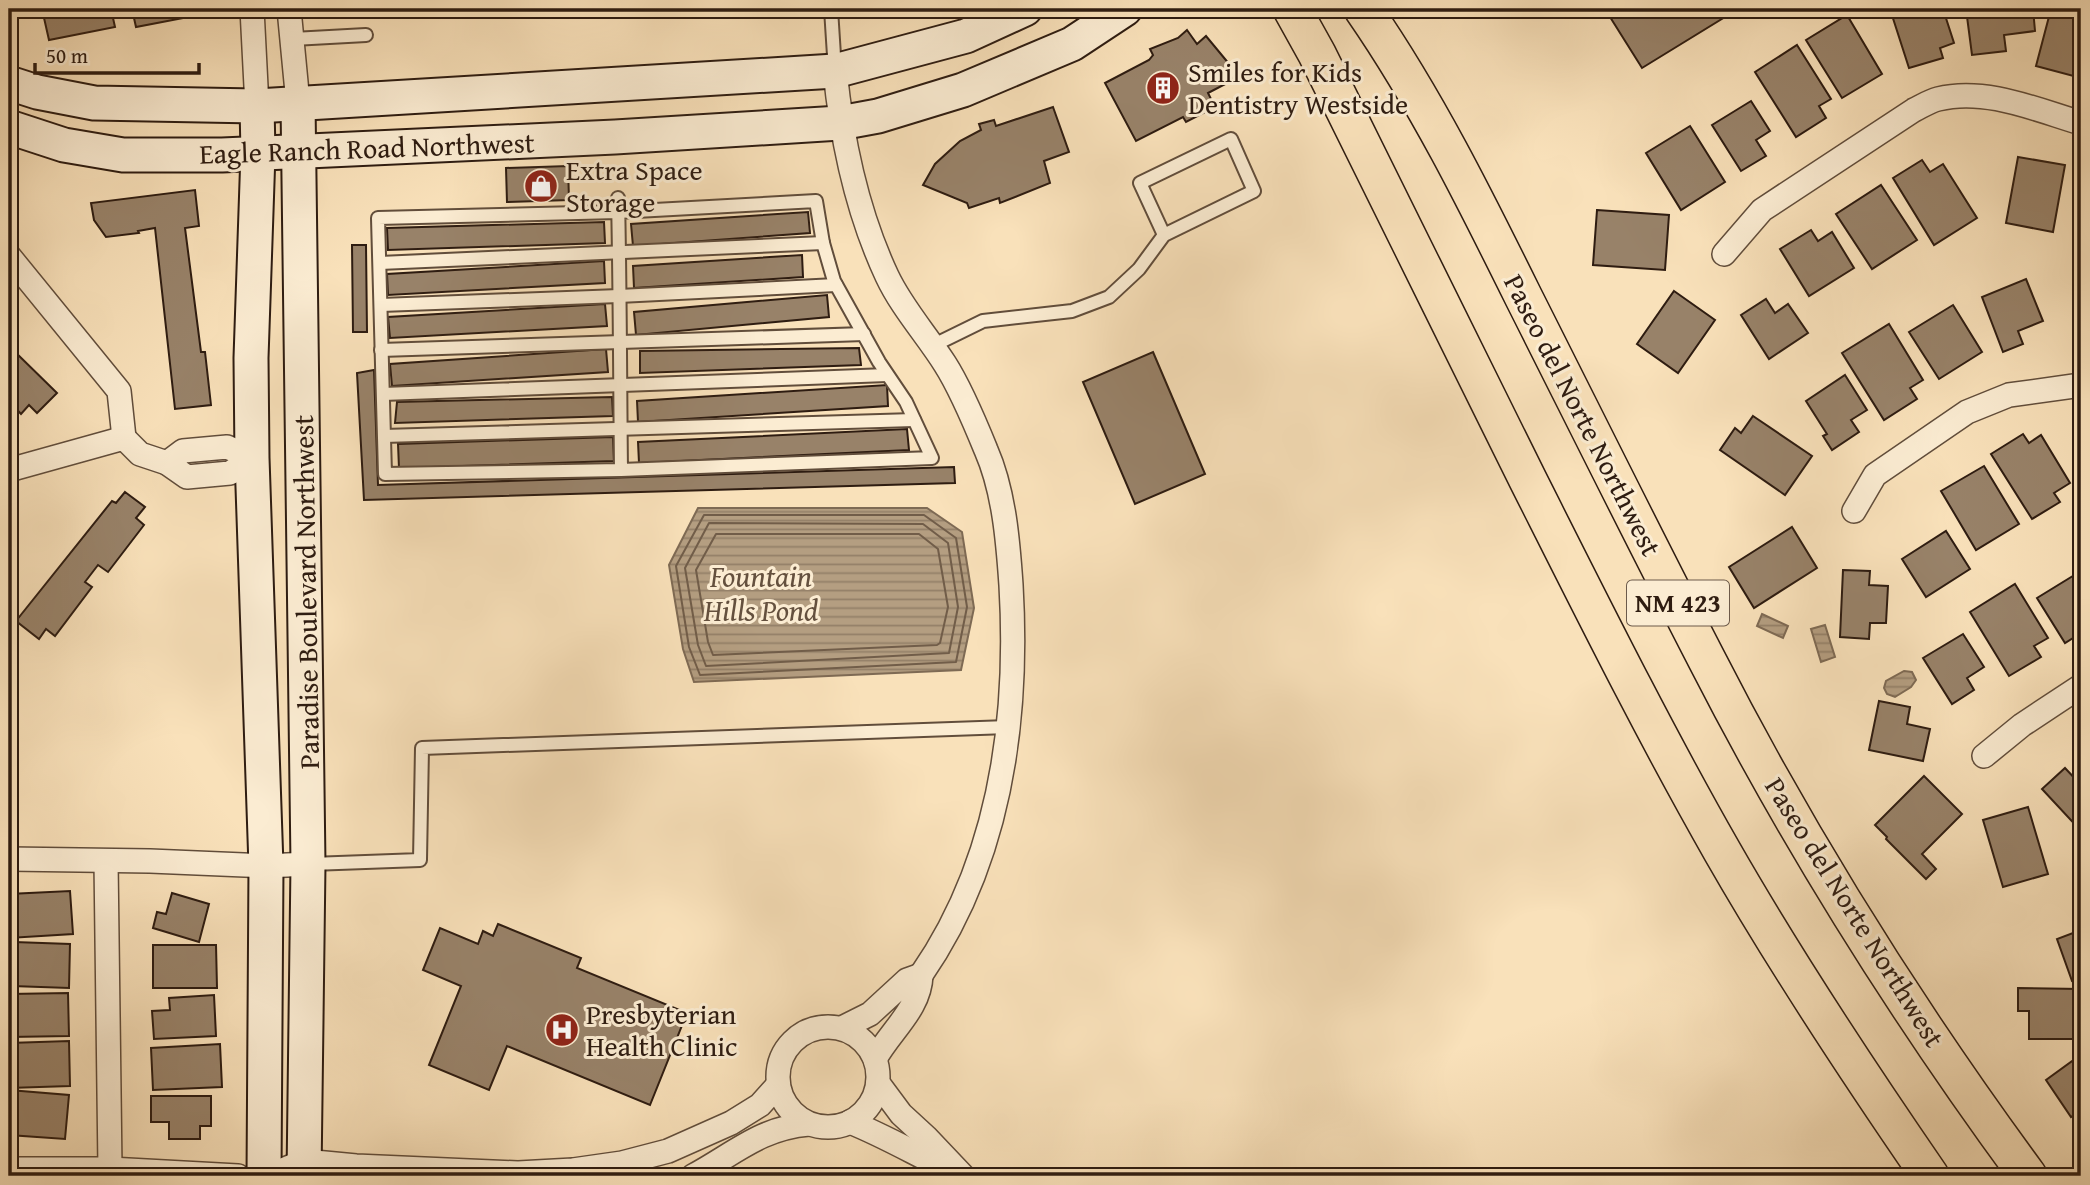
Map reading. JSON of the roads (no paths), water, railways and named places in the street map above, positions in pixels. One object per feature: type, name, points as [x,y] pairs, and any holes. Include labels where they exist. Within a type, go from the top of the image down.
[{"type":"main road","name":"NM 423","points":[[1292,9],[1317,54],[1602,628],[1675,766],[1791,967],[1930,1176]]},
{"type":"main road","name":"Paseo del Norte Northwest","points":[[1363,9],[1412,84],[1471,191],[1739,722],[1852,915],[1940,1051],[2028,1176]]},
{"type":"main road","points":[[1387,9],[1435,92],[1471,191]]},
{"type":"street","name":"Paradise Boulevard Northwest","points":[[251,9],[258,153],[251,358],[266,866],[266,1176]]},
{"type":"street","name":"Paradise Boulevard Northwest","points":[[289,9],[299,103],[304,454],[309,864],[304,1168]]},
{"type":"street","name":"Eagle Ranch Road Northwest","points":[[9,83],[37,92],[94,103],[257,106],[835,71],[966,36],[1025,9]]},
{"type":"street","name":"Eagle Ranch Road Northwest","points":[[9,127],[64,145],[123,155],[299,153],[758,129],[840,122],[878,116],[963,90],[1072,44],[1125,9]]},
{"type":"street","points":[[835,71],[840,122],[857,193],[876,252],[900,300],[946,366],[987,453],[998,489],[1005,528],[1012,605],[1013,676],[1008,727],[998,792],[975,875],[949,932],[921,975],[921,990],[914,1005],[875,1059]]},
{"type":"street","points":[[1724,254],[1762,210],[1914,110],[1936,99],[1955,96],[1989,97],[2081,123]]},
{"type":"street","points":[[9,256],[119,391],[124,438],[140,454],[167,463],[187,477],[230,473],[252,458],[304,454]]},
{"type":"street","points":[[1854,511],[1875,475],[1967,412],[2009,395],[2081,385]]},
{"type":"street","points":[[9,470],[124,438]]},
{"type":"street","points":[[1984,755],[2022,725],[2081,686]]},
{"type":"street","points":[[9,859],[266,866],[309,864]]},
{"type":"street","points":[[106,861],[110,1169]]},
{"type":"street","points":[[842,1028],[870,1014],[907,980],[921,975]]},
{"type":"street","points":[[693,1176],[758,1136],[789,1125],[837,1127],[850,1122],[869,1106],[878,1083],[875,1059],[867,1045],[856,1034],[842,1028],[813,1028],[800,1034],[781,1056],[777,1071],[783,1101],[794,1115],[809,1124]]},
{"type":"street","points":[[878,1083],[901,1114],[962,1176]]},
{"type":"street","points":[[266,1176],[304,1168],[356,1166],[518,1172],[573,1170],[610,1165],[668,1151],[715,1131],[760,1105],[778,1085]]},
{"type":"street","points":[[850,1122],[886,1136],[911,1152],[962,1176]]},
{"type":"street","points":[[9,1169],[110,1169],[238,1176]]},
{"type":"lane","points":[[831,9],[835,71]]},
{"type":"lane","points":[[897,9],[926,9]]},
{"type":"lane","points":[[293,39],[366,35]]},
{"type":"lane","points":[[932,346],[983,321],[1072,311],[1108,297],[1139,269],[1164,235],[1254,191],[1230,139],[1140,183],[1164,235]]},
{"type":"lane","points":[[618,198],[621,470]]},
{"type":"lane","points":[[816,201],[823,243],[836,285],[887,375],[906,402],[932,458],[621,470],[385,474],[378,218],[618,212],[816,201]]},
{"type":"lane","points":[[380,262],[823,243]]},
{"type":"lane","points":[[381,305],[836,285]]},
{"type":"lane","points":[[382,350],[863,334]]},
{"type":"lane","points":[[383,394],[887,375]]},
{"type":"lane","points":[[384,436],[914,420]]},
{"type":"lane","points":[[309,864],[420,860],[422,748],[1008,727]]},
{"type":"water","name":"Fountain Hills Pond","points":[[698,508],[927,508],[962,532],[974,608],[961,670],[694,682],[683,649],[669,565]]},
{"type":"water","points":[[1762,614],[1788,626],[1783,638],[1757,626]]},
{"type":"water","points":[[1825,625],[1835,657],[1821,662],[1811,629]]},
{"type":"water","points":[[1904,671],[1912,672],[1916,680],[1911,687],[1895,697],[1887,694],[1884,688],[1886,681]]},
{"type":"place","name":"Smiles for Kids Dentistry Westside","points":[[1163,88]]},
{"type":"place","name":"Extra Space Storage","points":[[541,186]]},
{"type":"place","name":"Presbyterian Health Clinic","points":[[562,1030]]}]
